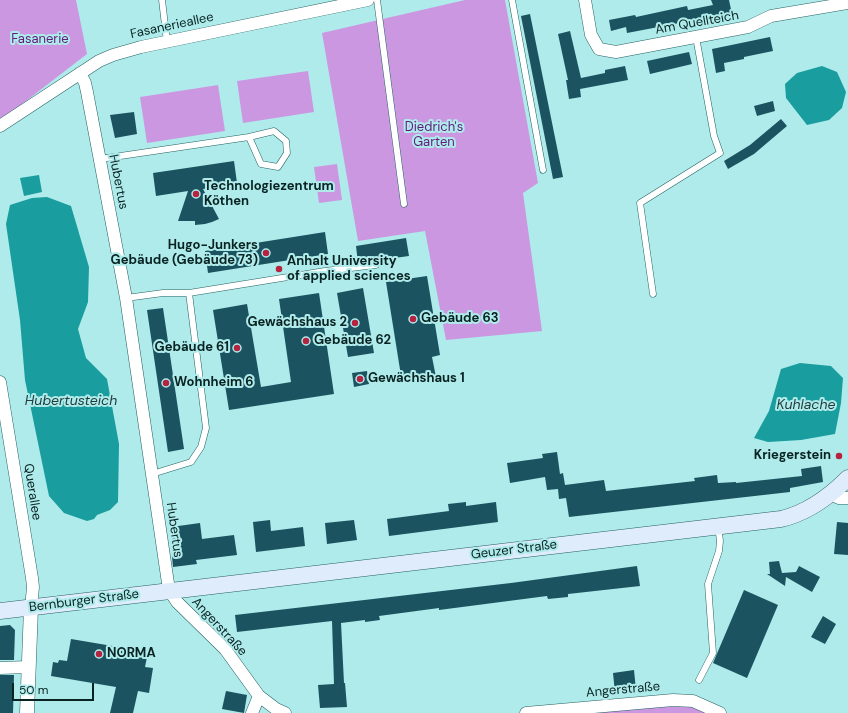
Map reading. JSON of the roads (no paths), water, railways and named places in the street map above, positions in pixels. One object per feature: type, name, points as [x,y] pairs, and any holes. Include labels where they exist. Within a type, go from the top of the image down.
[{"type":"main road","name":"Geuzer Straße","points":[[169,590],[790,517],[807,510],[830,494],[848,478]]},
{"type":"main road","name":"Bernburger Straße","points":[[0,611],[169,590]]},
{"type":"street","name":"Fasanerieallee","points":[[0,126],[99,61],[126,50],[368,0]]},
{"type":"street","name":"Am Quellteich","points":[[585,0],[591,35],[599,49],[616,52],[748,27],[771,16],[848,3]]},
{"type":"street","name":"Hubertus","points":[[80,73],[85,83],[87,92],[126,298],[169,590]]},
{"type":"street","name":"Querallee","points":[[0,382],[32,578],[31,608]]},
{"type":"street","points":[[830,494],[839,498],[848,498]]},
{"type":"street","name":"Angerstraße","points":[[169,590],[177,602],[225,649],[259,696],[276,709],[285,713]]},
{"type":"street","points":[[27,713],[31,608]]},
{"type":"street","points":[[0,668],[28,667]]},
{"type":"street","points":[[252,713],[259,696]]},
{"type":"street","name":"Angerstraße","points":[[526,713],[673,700],[693,701],[720,713]]},
{"type":"lane","points":[[162,0],[167,42]]},
{"type":"lane","points":[[377,0],[404,204]]},
{"type":"lane","points":[[512,0],[543,170]]},
{"type":"lane","points":[[653,294],[640,203],[720,153],[714,136],[696,37]]},
{"type":"lane","points":[[100,159],[249,137],[274,131],[286,141],[287,153],[278,167],[261,164],[249,137]]},
{"type":"lane","points":[[126,298],[163,293],[189,293],[376,265]]},
{"type":"lane","points":[[152,474],[191,462],[201,447],[206,428],[189,293]]},
{"type":"lane","points":[[699,680],[713,653],[708,584],[719,551],[720,541],[718,526]]},
{"type":"water","points":[[822,66],[837,72],[846,92],[842,108],[829,120],[807,125],[786,98],[785,84],[797,73]]},
{"type":"water","points":[[39,175],[42,192],[24,196],[20,178]]},
{"type":"water","name":"Hubertusteich","points":[[47,197],[71,206],[89,267],[88,302],[78,329],[86,358],[107,379],[119,444],[118,502],[110,510],[97,515],[94,519],[87,521],[64,513],[49,496],[25,380],[20,320],[6,224],[10,205],[32,198]]},
{"type":"water","name":"Kuhlache","points":[[800,363],[831,366],[843,378],[841,403],[835,434],[801,440],[768,442],[754,438],[769,411],[781,369]]},
{"type":"place","name":"Technologiezentrum Köthen","points":[[196,194]]},
{"type":"place","name":"Hugo-Junkers Gebäude (Gebäude 73)","points":[[266,253]]},
{"type":"place","name":"Anhalt University of applied sciences","points":[[279,269]]},
{"type":"place","name":"Gebäude 63","points":[[413,319]]},
{"type":"place","name":"Gewächshaus 2","points":[[355,323]]},
{"type":"place","name":"Gebäude 62","points":[[306,341]]},
{"type":"place","name":"Gebäude 61","points":[[237,348]]},
{"type":"place","name":"Gewächshaus 1","points":[[360,379]]},
{"type":"place","name":"Wohnheim 6","points":[[166,383]]},
{"type":"place","name":"Kriegerstein","points":[[839,456]]},
{"type":"place","name":"NORMA","points":[[99,654]]},
{"type":"park label","name":"Fasanerie","points":[[40,40]]},
{"type":"park label","name":"Diedrich's Garten","points":[[434,136]]}]
